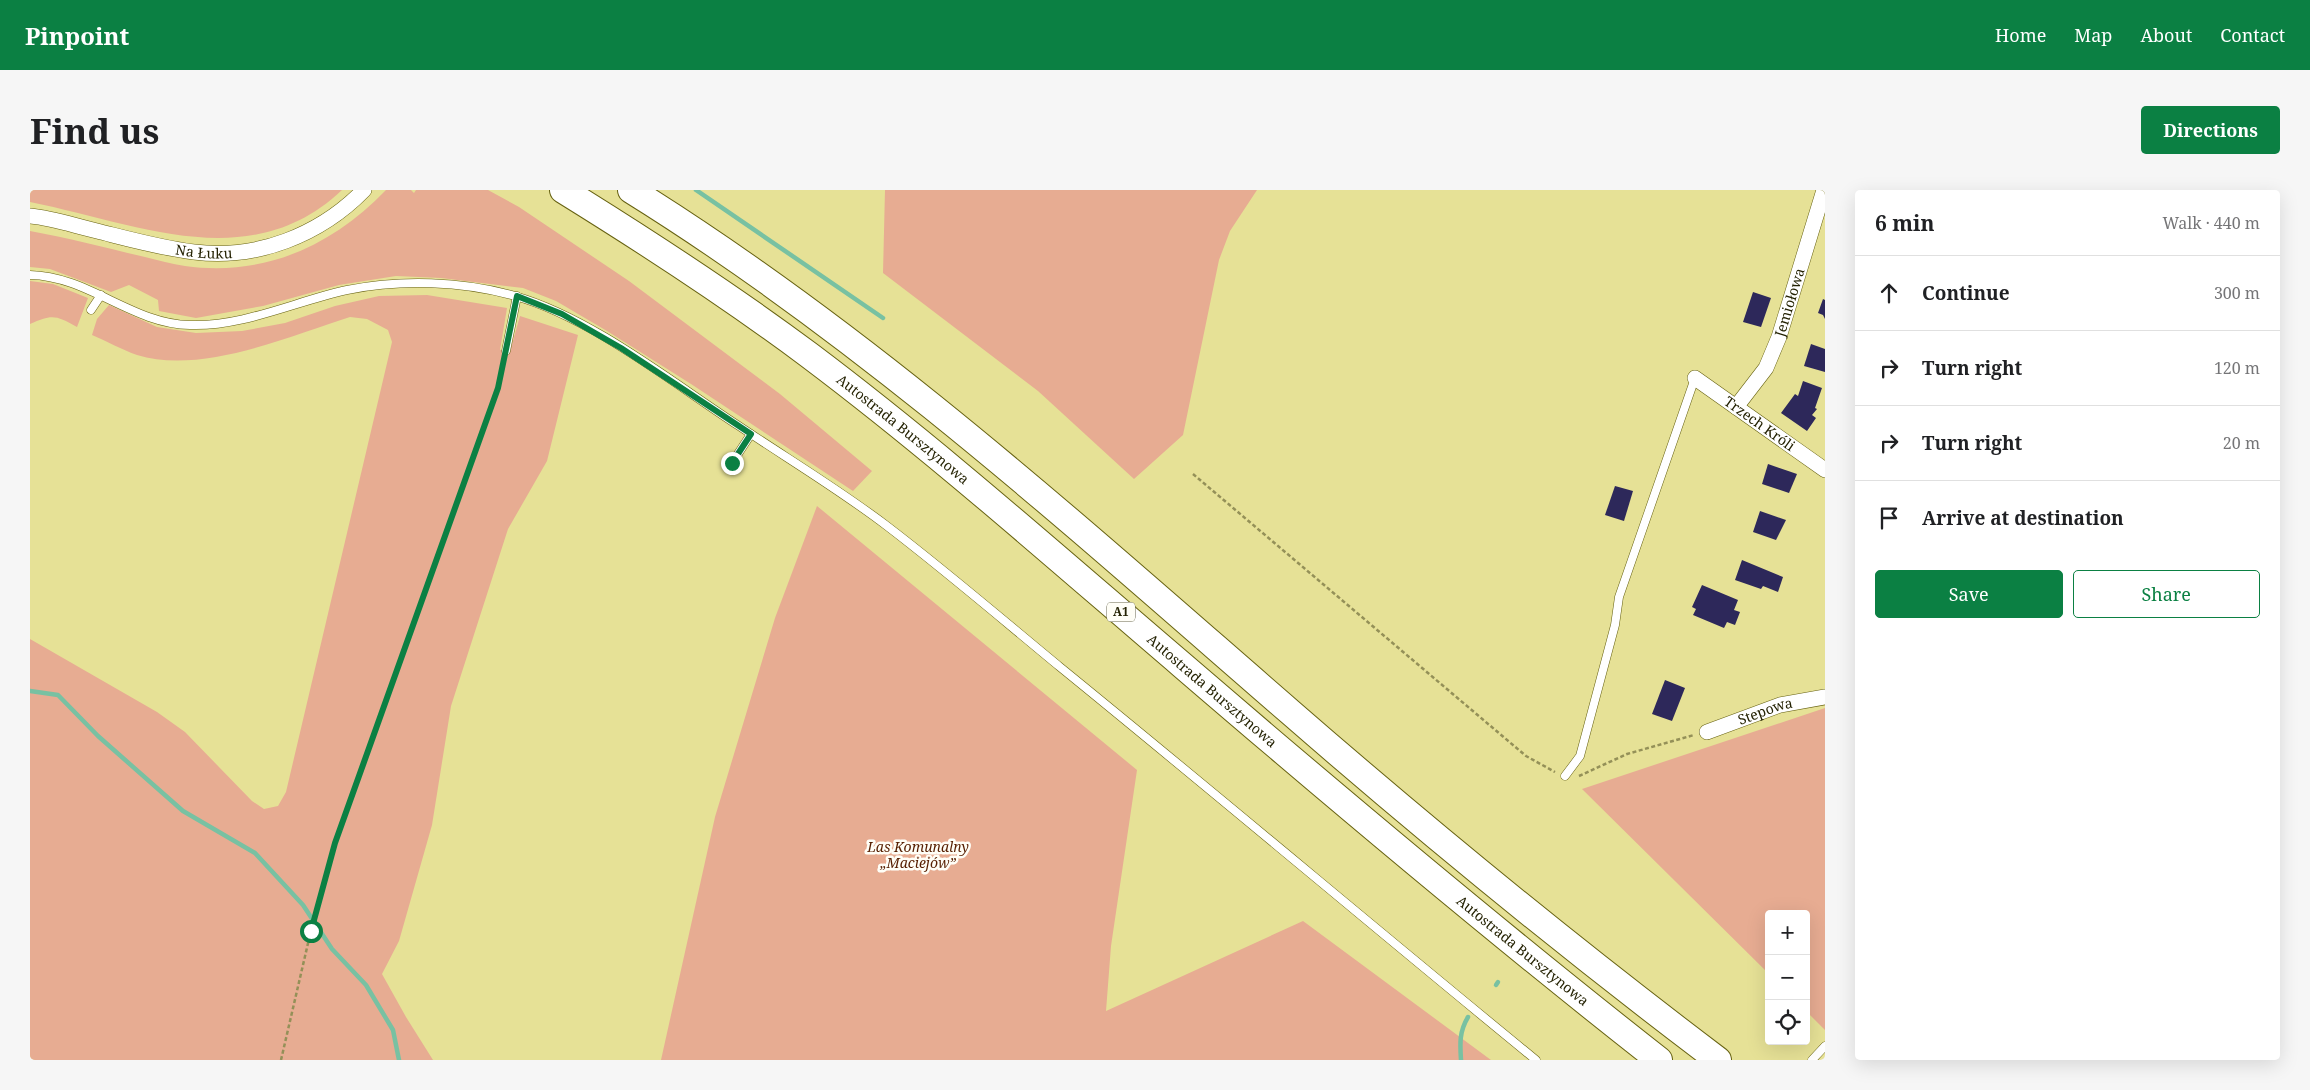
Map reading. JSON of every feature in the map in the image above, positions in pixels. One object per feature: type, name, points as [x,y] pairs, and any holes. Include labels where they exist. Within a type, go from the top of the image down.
[{"type":"highway","name":"Autostrada Bursztynowa","points":[[563,190],[640,237],[727,296],[809,356],[903,429],[1415,863],[1548,973],[1660,1060]]},
{"type":"highway","name":"A1","points":[[631,190],[757,274],[829,326],[922,399],[1442,840],[1568,943],[1718,1060]]},
{"type":"street","name":"Na Łuku","points":[[30,216],[196,253],[238,252],[266,248],[309,232],[336,215],[364,190]]},
{"type":"street","name":"Jemiołowa","points":[[1736,407],[1766,368],[1779,337],[1824,190]]},
{"type":"street","name":"Trzech Króli","points":[[1695,378],[1825,470]]},
{"type":"street","name":"Stepowa","points":[[1708,732],[1780,705],[1825,698]]},
{"type":"lane","points":[[30,275],[51,275],[80,285],[166,323],[193,326],[233,321],[349,290],[391,284],[435,283],[480,289],[517,296],[562,314],[621,348],[885,524],[1536,1060]]},
{"type":"lane","points":[[92,310],[101,295]]},
{"type":"lane","points":[[506,351],[517,296]]},
{"type":"lane","points":[[1565,776],[1580,756],[1616,625],[1619,597],[1695,378]]},
{"type":"lane","points":[[732,463],[751,434]]},
{"type":"lane","points":[[1812,1060],[1825,1046]]},
{"type":"path","points":[[281,1060],[314,916],[335,843],[498,388],[506,351]]},
{"type":"path","points":[[1193,474],[1526,756],[1548,769],[1565,776],[1582,776],[1627,754],[1708,732]]},
{"type":"green space","points":[[30,190],[342,190],[307,216],[269,232],[231,238],[191,236],[151,230],[30,202]]},
{"type":"green space","points":[[386,190],[411,190],[414,193],[416,190],[488,190],[519,207],[629,281],[780,394],[872,471],[853,491],[607,331],[556,301],[523,288],[441,278],[396,276],[339,285],[263,306],[196,318],[159,311],[158,300],[129,285],[111,292],[50,269],[30,267],[30,231],[185,266],[242,267],[269,262],[320,242],[365,210]]},
{"type":"green space","points":[[885,190],[1257,190],[1230,231],[1219,260],[1183,435],[1134,479],[1038,391],[883,273]]},
{"type":"green space","points":[[30,281],[53,284],[88,298],[77,327],[54,317],[30,324]]},
{"type":"green space","points":[[427,295],[507,308],[500,350],[510,351],[520,316],[578,335],[547,461],[508,529],[451,706],[432,825],[399,941],[382,974],[433,1060],[30,1060],[30,639],[157,712],[185,732],[252,801],[264,809],[278,806],[286,792],[392,342],[388,330],[367,319],[350,317],[245,351],[217,357],[162,360],[137,355],[92,335],[97,319],[109,305],[157,327],[196,333],[242,331],[285,323],[335,306],[379,296]]},
{"type":"green space","name":"Las Komunalny „Maciejów”","points":[[817,506],[1137,770],[1111,946],[1106,1011],[1303,921],[1491,1060],[661,1060],[715,817],[775,618]]},
{"type":"green space","points":[[1825,708],[1825,1030],[1810,1015],[1810,910],[1765,910],[1765,970],[1582,789]]},
{"type":"building","points":[[1753,292],[1771,298],[1761,327],[1743,322]]},
{"type":"building","points":[[1823,299],[1825,300],[1825,319],[1823,315],[1818,313]]},
{"type":"building","points":[[1811,344],[1825,349],[1825,372],[1804,366]]},
{"type":"building","points":[[1803,381],[1822,388],[1815,408],[1817,409],[1812,415],[1816,418],[1807,431],[1781,413],[1795,394],[1798,396]]},
{"type":"building","points":[[1768,464],[1797,474],[1789,493],[1762,484]]},
{"type":"building","points":[[1615,486],[1633,491],[1624,521],[1605,515]]},
{"type":"building","points":[[1760,511],[1786,520],[1776,540],[1753,532]]},
{"type":"building","points":[[1742,560],[1783,577],[1778,592],[1763,586],[1761,589],[1735,580]]},
{"type":"building","points":[[1702,585],[1738,600],[1734,610],[1740,612],[1735,625],[1727,622],[1724,628],[1693,615],[1696,609],[1692,607]]},
{"type":"building","points":[[1665,680],[1685,688],[1672,721],[1652,714]]},
{"type":"waterway","points":[[696,190],[883,318]]},
{"type":"waterway","points":[[30,691],[58,695],[98,736],[183,811],[255,853],[303,905],[332,949],[366,985],[393,1030],[399,1060]]},
{"type":"waterway","points":[[1461,1060],[1460,1043],[1468,1017]]},
{"type":"route","points":[[311,931],[335,843],[498,388],[517,296],[562,314],[621,348],[751,434],[732,463]]}]
